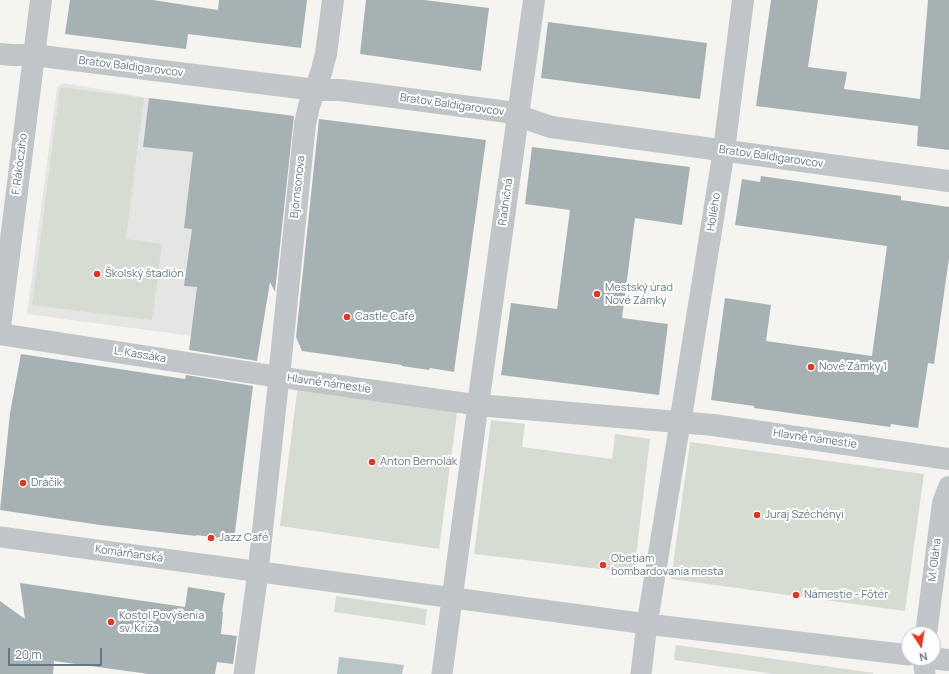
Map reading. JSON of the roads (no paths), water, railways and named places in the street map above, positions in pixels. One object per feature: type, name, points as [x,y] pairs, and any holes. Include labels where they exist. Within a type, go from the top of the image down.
[{"type":"street","name":"F. Rákócziho","points":[[0,328],[41,0]]},
{"type":"street","name":"Björnsonova","points":[[279,377],[305,124],[309,106],[322,73],[333,0]]},
{"type":"street","name":"Radničná","points":[[478,405],[534,0]]},
{"type":"street","name":"Hollého","points":[[680,423],[724,150],[742,0]]},
{"type":"street","name":"Bratov Baldigarovcov","points":[[0,54],[33,55],[316,90],[340,90],[478,108],[507,112],[551,127],[949,181]]},
{"type":"street","name":"L. Kassáka","points":[[0,334],[279,377]]},
{"type":"street","name":"Hlavné námestie","points":[[244,674],[258,572],[279,377],[478,405],[728,427],[949,459]]},
{"type":"street","points":[[442,674],[478,405]]},
{"type":"street","points":[[641,674],[647,624],[680,423]]},
{"type":"street","name":"M. Oláha","points":[[927,626],[943,503],[949,487]]},
{"type":"street","name":"Komárňanská","points":[[0,537],[258,572]]},
{"type":"street","points":[[258,572],[647,624],[901,654]]},
{"type":"place","name":"Školský štadión","points":[[97,274]]},
{"type":"place","name":"Mestský úrad Nové Zámky","points":[[597,294]]},
{"type":"place","name":"Castle Café","points":[[347,317]]},
{"type":"place","name":"Nové Zámky 1","points":[[811,367]]},
{"type":"place","name":"Anton Bernolák","points":[[372,462]]},
{"type":"place","name":"Dráčik","points":[[23,483]]},
{"type":"place","name":"Juraj Széchényi","points":[[757,515]]},
{"type":"place","name":"Jazz Café","points":[[211,538]]},
{"type":"place","name":"Obetiam bombardovania mesta","points":[[603,565]]},
{"type":"place","name":"Námestie - Főtér","points":[[796,595]]},
{"type":"place","name":"Kostol Povýšenia sv. Kríža","points":[[111,622]]}]
